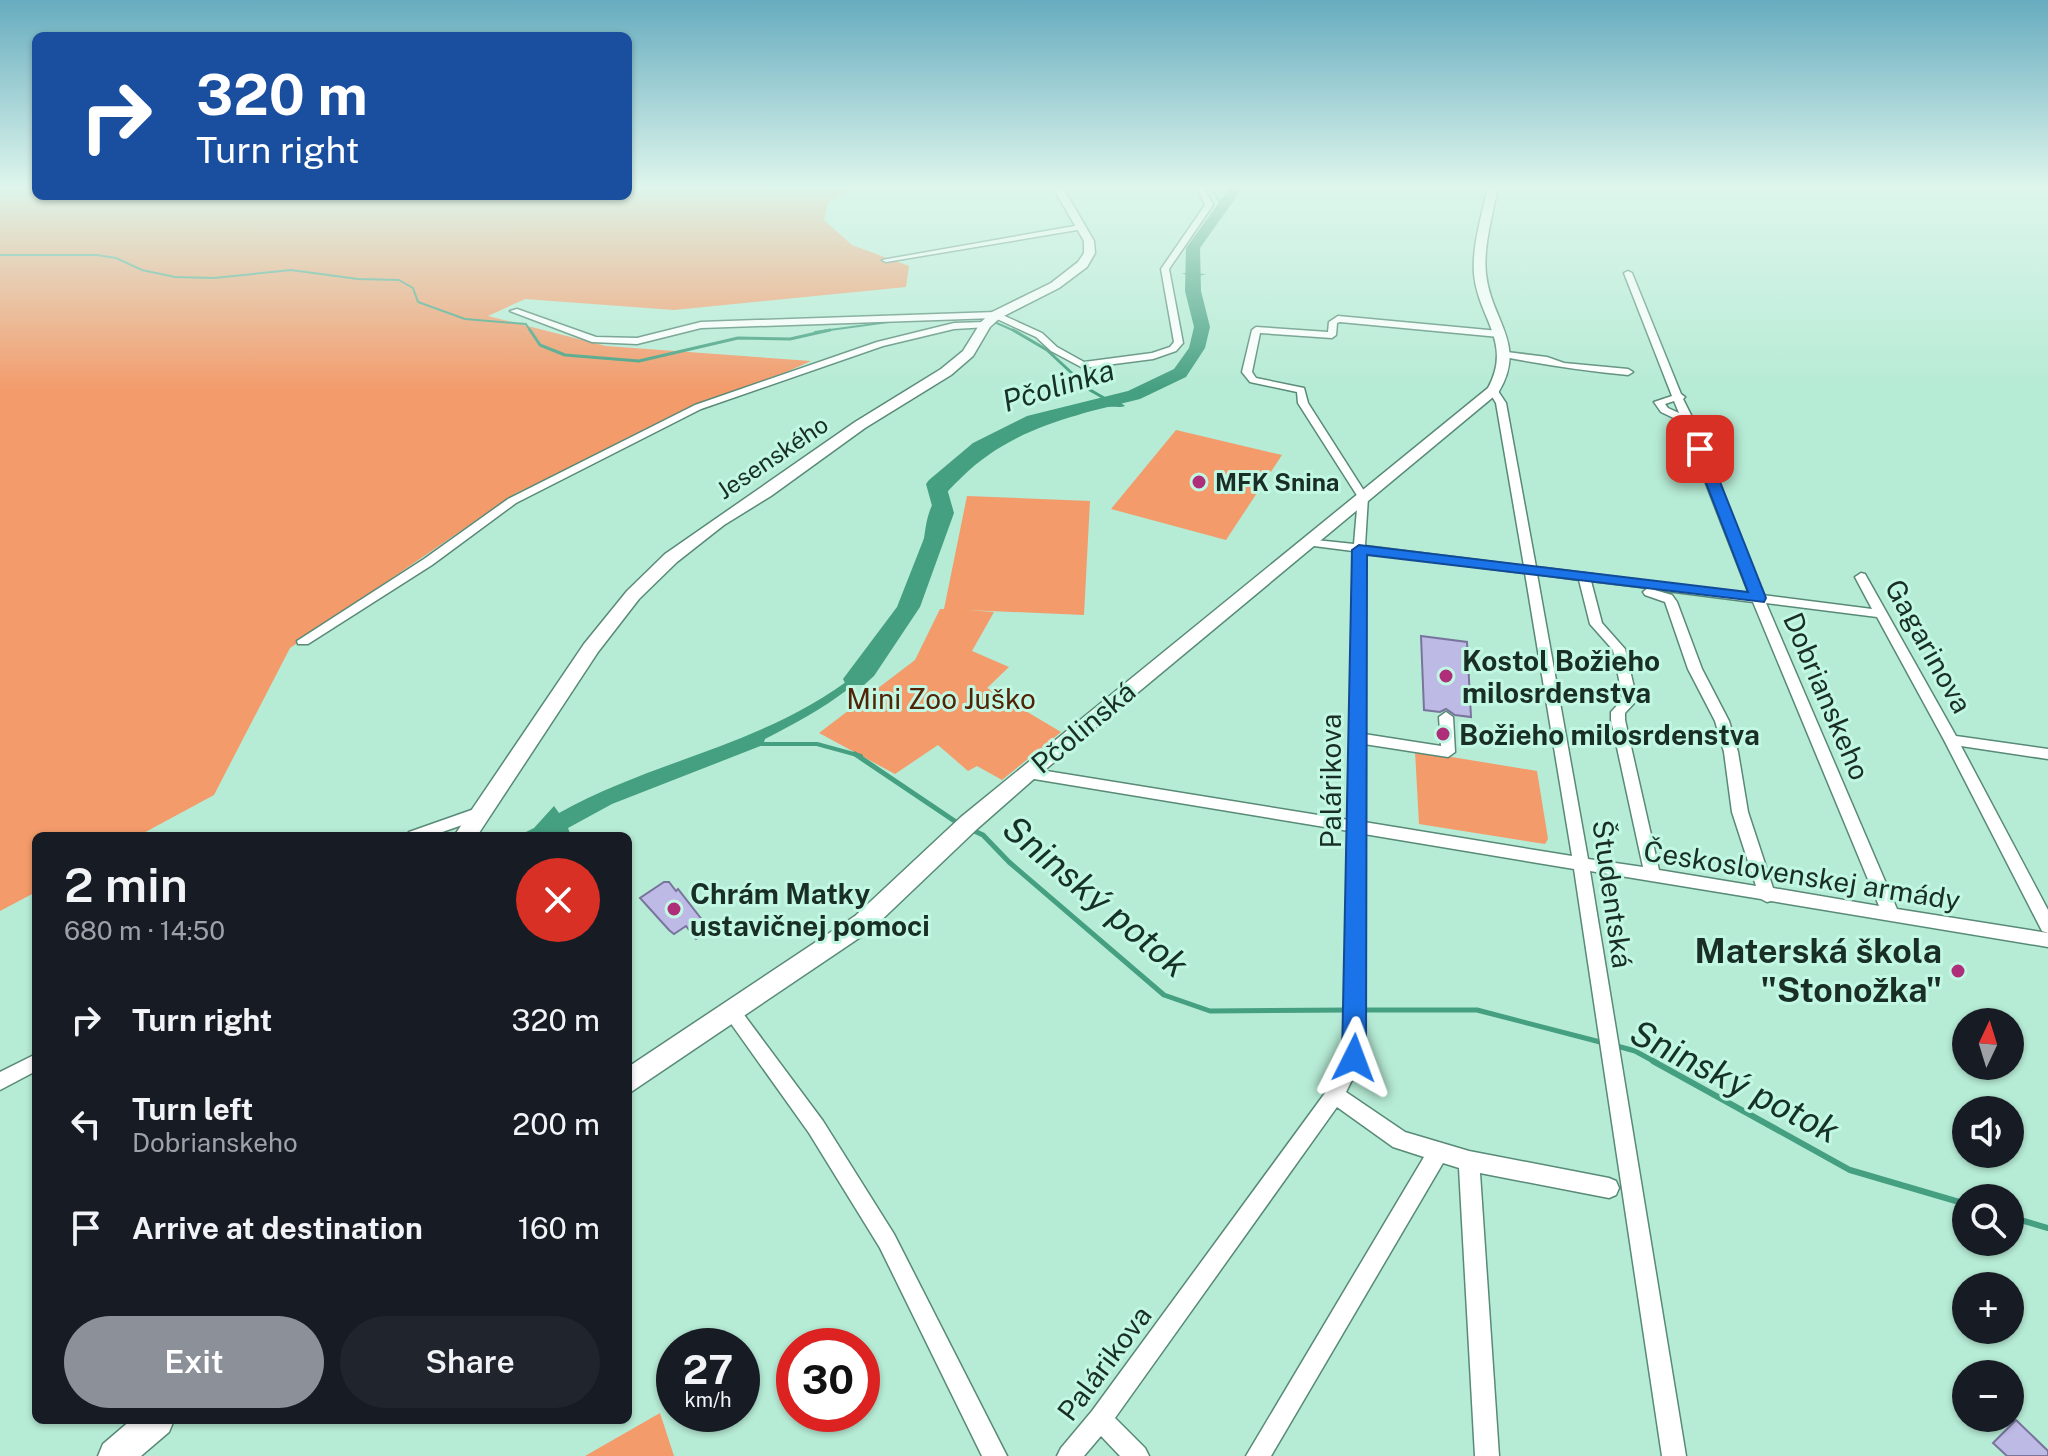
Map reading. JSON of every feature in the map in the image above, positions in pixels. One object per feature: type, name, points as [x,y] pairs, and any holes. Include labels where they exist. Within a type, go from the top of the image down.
[{"type":"main road","name":"Jesenského","points":[[468,832],[591,648],[633,595],[671,558],[860,425],[946,372],[968,353],[991,320],[1078,271],[1088,254]]},
{"type":"main road","points":[[1482,254],[1481,285],[1507,355],[1503,376],[1493,390]]},
{"type":"main road","name":"Pčolinská","points":[[632,1079],[863,923],[1028,773],[1493,390]]},
{"type":"main road","points":[[115,1456],[152,1424]]},
{"type":"street","points":[[886,260],[922,254]]},
{"type":"street","points":[[514,311],[595,340],[637,341],[701,325],[991,320],[1039,335],[1054,349],[1083,365],[1153,356],[1173,349],[1179,343],[1165,269],[1175,254]]},
{"type":"street","name":"Dobrianskeho","points":[[1628,273],[1758,598],[1892,916]]},
{"type":"street","points":[[1363,497],[1303,403],[1301,390],[1253,380],[1247,372],[1256,330],[1332,335],[1333,322],[1338,319],[1499,334]]},
{"type":"street","points":[[303,641],[428,562],[512,501],[698,407],[880,344],[991,320]]},
{"type":"street","points":[[1507,355],[1547,360],[1562,366],[1628,372]]},
{"type":"street","name":"Študentská","points":[[1493,390],[1501,403],[1582,865],[1674,1456]]},
{"type":"street","points":[[1680,397],[1659,402],[1664,410],[1689,421]]},
{"type":"street","name":"Palárikova","points":[[1069,1456],[1100,1419],[1335,1095],[1354,1058],[1359,828],[1359,550],[1363,497]]},
{"type":"street","points":[[1306,542],[1882,614]]},
{"type":"street","points":[[1584,577],[1596,624],[1619,649],[1630,700],[1618,712],[1618,720],[1653,877]]},
{"type":"street","name":"Gagarinova","points":[[1861,577],[2042,902],[2048,926]]},
{"type":"street","points":[[1639,584],[1647,592],[1668,598],[1671,602],[1695,669],[1722,721],[1731,752],[1740,812],[1767,896]]},
{"type":"street","points":[[1359,738],[1448,752],[1446,717]]},
{"type":"street","name":"Gagarinova","points":[[1951,740],[2048,754]]},
{"type":"street","name":"Československej armády","points":[[1028,773],[2048,940]]},
{"type":"street","points":[[425,832],[480,813]]},
{"type":"street","points":[[733,1013],[816,1127],[887,1241],[995,1456]]},
{"type":"street","points":[[0,1081],[32,1064]]},
{"type":"street","points":[[1335,1095],[1400,1140],[1469,1161],[1609,1188]]},
{"type":"street","points":[[1258,1456],[1438,1152]]},
{"type":"street","points":[[1469,1161],[1487,1456]]},
{"type":"street","points":[[1100,1419],[1137,1456]]},
{"type":"green space","points":[[0,254],[876,254],[909,266],[906,287],[674,310],[525,299],[488,316],[606,346],[811,361],[516,493],[290,648],[214,795],[145,832],[32,832],[32,894],[0,911]]},
{"type":"green space","name":"MFK Snina","points":[[1176,430],[1282,455],[1226,540],[1111,509]]},
{"type":"green space","name":"Mini Zoo Juško","points":[[967,496],[1090,501],[1084,615],[967,610],[994,612],[972,651],[1009,667],[987,688],[1061,732],[1002,780],[977,766],[968,771],[938,745],[895,774],[819,733],[915,660],[940,609],[944,609]]},
{"type":"green space","points":[[1415,751],[1537,771],[1548,839],[1545,844],[1419,824]]},
{"type":"green space","points":[[656,1415],[656,1432],[666,1432],[674,1456],[585,1456]]},
{"type":"shaded area","points":[[1182,273],[1206,274],[1195,277],[1206,325],[1200,356],[1178,377],[1121,403],[1125,406],[1096,409],[1016,438],[962,477],[943,496],[936,510],[920,590],[911,616],[884,656],[867,674],[808,716],[765,739],[763,745],[612,804],[568,828],[570,832],[526,832],[534,828],[554,806],[559,813],[634,778],[749,735],[787,718],[859,672],[891,637],[906,610],[917,580],[930,510],[937,496],[960,470],[1022,430],[1106,404],[1108,396],[1113,399],[1159,384],[1186,368],[1202,343],[1203,326],[1191,277]]},
{"type":"building","name":"Kostol Božieho milosrdenstva","points":[[1421,636],[1467,642],[1471,717],[1455,715],[1446,709],[1440,712],[1424,710]]},
{"type":"building","name":"Chrám Matky ustavičnej pomoci","points":[[664,882],[669,882],[676,891],[678,889],[710,930],[696,939],[686,926],[674,934],[669,930],[640,898]]},
{"type":"building","points":[[2024,1428],[2048,1451],[2048,1456],[2007,1456],[1993,1443],[2004,1432],[2024,1432]]},
{"type":"waterway","name":"Pčolinka","points":[[855,679],[865,670],[908,607],[944,513],[936,484],[980,447],[1033,420],[1134,395],[1180,373],[1197,348],[1202,327],[1193,291],[1193,254]]},
{"type":"waterway","points":[[0,255],[97,255],[175,277],[214,278],[291,270],[358,279],[399,280],[413,288],[418,302],[465,319],[526,324],[531,332]]},
{"type":"waterway","points":[[815,332],[896,321]]},
{"type":"waterway","points":[[992,321],[1015,331]]},
{"type":"waterway","points":[[530,330],[540,345],[565,355],[639,361],[738,338],[790,339],[830,330]]},
{"type":"waterway","points":[[1015,331],[1047,350],[1090,390],[1111,402]]},
{"type":"waterway","name":"Sninský potok","points":[[762,744],[817,744],[856,755]]},
{"type":"waterway","name":"Sninský potok","points":[[856,755],[861,756]]},
{"type":"waterway","name":"Sninský potok","points":[[856,755],[959,824]]},
{"type":"waterway","name":"Sninský potok","points":[[970,829],[983,835],[1009,862],[1164,995],[1210,1011],[1349,1010]]},
{"type":"waterway","name":"Sninský potok","points":[[1361,1010],[1477,1010],[1604,1043]]},
{"type":"waterway","name":"Sninský potok","points":[[1617,1046],[1635,1051],[1657,1063]]},
{"type":"waterway","name":"Sninský potok","points":[[1653,1061],[1850,1170],[1952,1200]]},
{"type":"waterway","name":"Sninský potok","points":[[2024,1221],[2048,1228]]},
{"type":"place","name":"MFK Snina","points":[[1199,482]]},
{"type":"place","name":"Kostol Božieho milosrdenstva","points":[[1446,676]]},
{"type":"place","name":"Božieho milosrdenstva","points":[[1443,734]]},
{"type":"place","name":"Chrám Matky ustavičnej pomoci","points":[[674,909]]},
{"type":"place","name":"Materská škola \"Stonožka\"","points":[[1958,971]]},
{"type":"route","points":[[1354,1058],[1359,828],[1359,550],[1758,598],[1700,449]]}]
